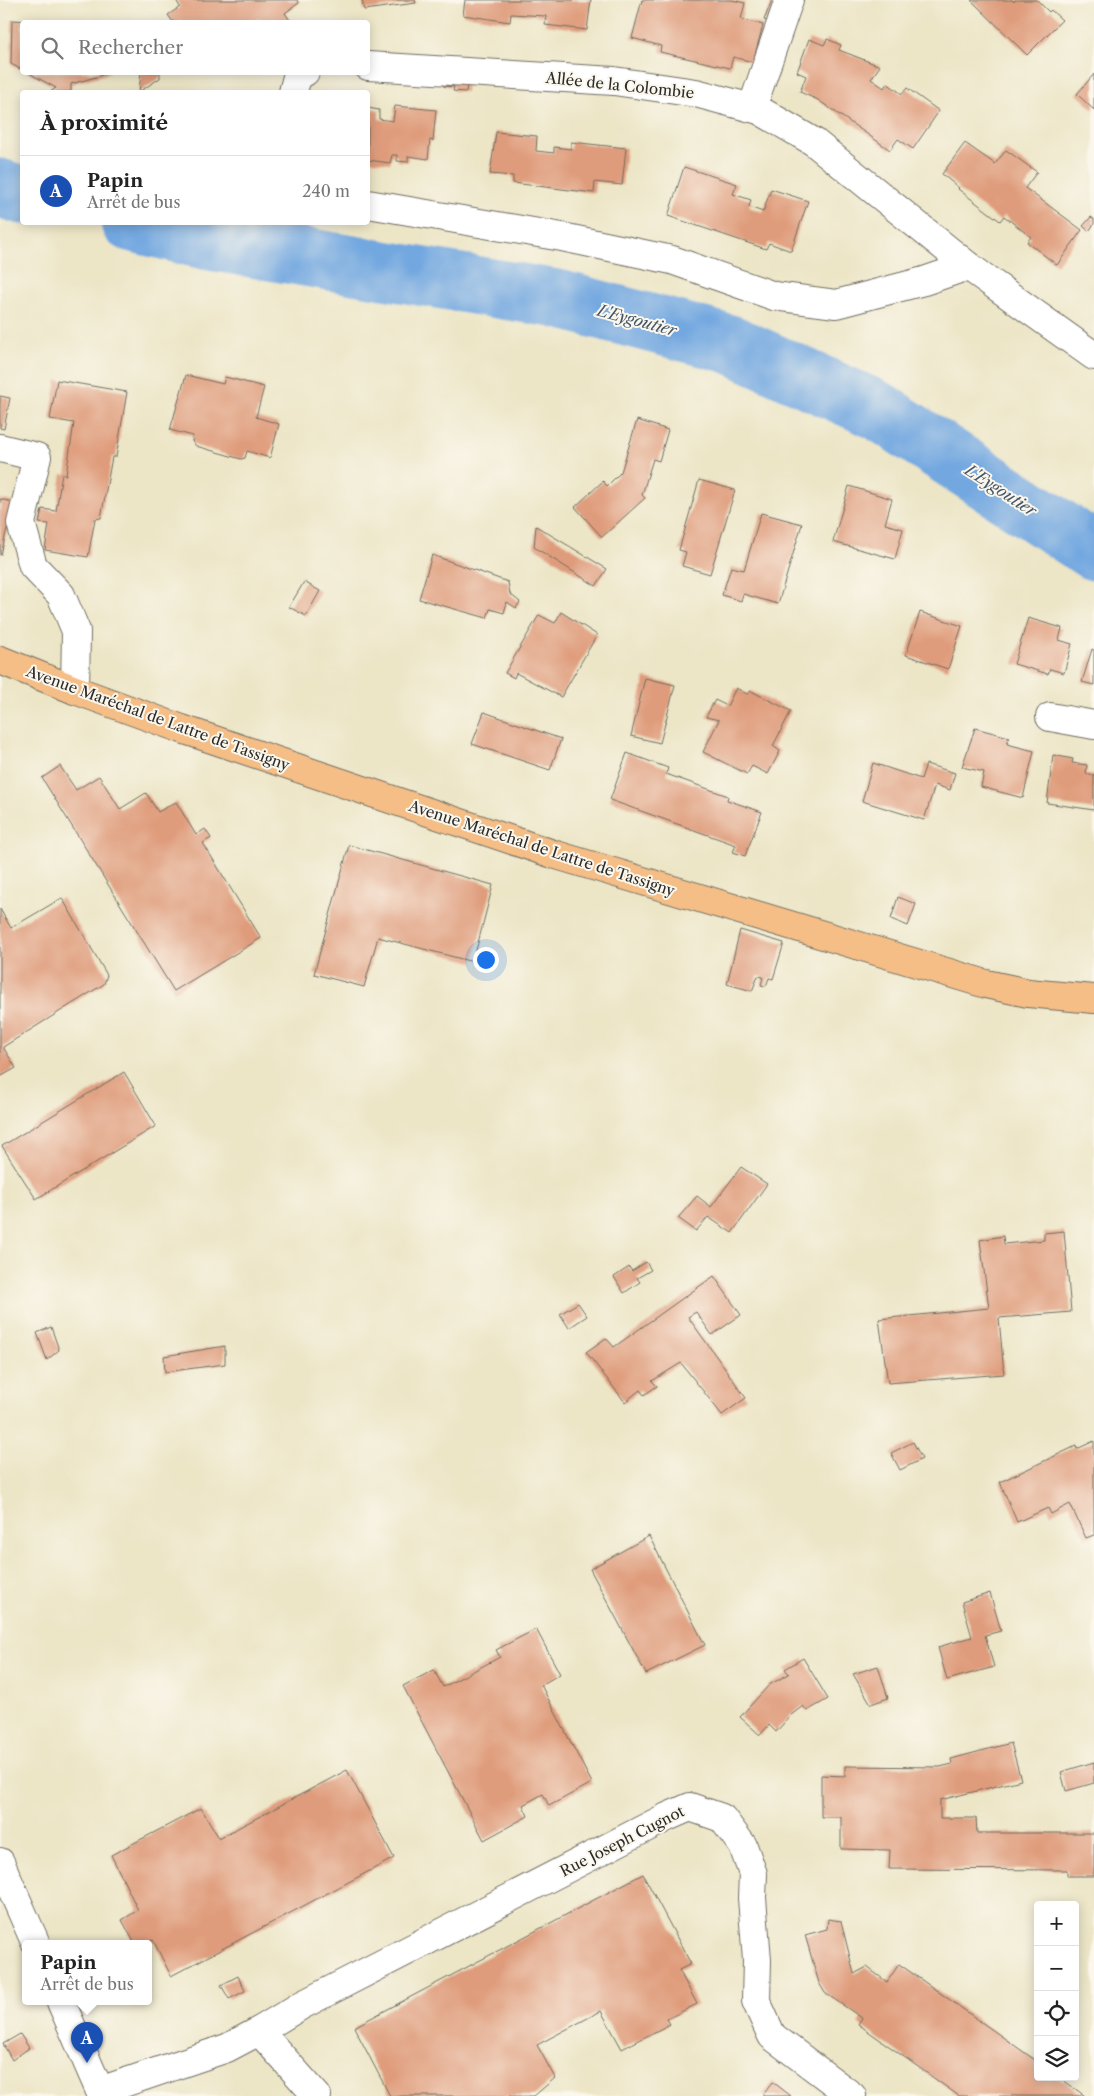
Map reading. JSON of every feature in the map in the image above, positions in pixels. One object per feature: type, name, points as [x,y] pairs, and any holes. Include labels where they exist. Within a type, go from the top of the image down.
[{"type":"main road","name":"Avenue Maréchal de Lattre de Tassigny","points":[[0,660],[182,729],[553,854],[986,984],[1028,993],[1094,999]]},
{"type":"street","points":[[752,108],[790,0]]},
{"type":"street","name":"Allée de la Colombie","points":[[370,66],[614,81],[696,93],[759,110],[814,142],[968,266],[1094,356]]},
{"type":"street","points":[[294,90],[297,77],[300,75]]},
{"type":"street","points":[[370,204],[562,237],[663,258],[774,296],[836,304],[924,281],[968,266]]},
{"type":"street","points":[[0,448],[37,457],[21,523],[33,566],[61,595],[76,631],[76,690]]},
{"type":"street","points":[[1050,717],[1094,725]]},
{"type":"street","name":"Rue Joseph Cugnot","points":[[101,2094],[227,2048],[311,2000],[667,1817],[690,1807],[722,1818],[743,1846],[753,1874],[752,1898],[757,1960],[756,2001],[772,2036],[852,2096]]},
{"type":"street","points":[[0,1862],[34,1940]]},
{"type":"street","points":[[62,2005],[101,2094]]},
{"type":"street","points":[[259,2031],[317,2096]]},
{"type":"building","points":[[176,0],[297,0],[299,3],[285,13],[290,20],[262,20],[260,18],[256,20],[172,20],[168,15],[180,7]]},
{"type":"building","points":[[362,0],[415,0],[416,3],[364,10]]},
{"type":"building","points":[[465,0],[591,0],[587,30],[545,25],[546,16],[511,14],[510,22],[463,15]]},
{"type":"building","points":[[642,0],[732,0],[745,3],[741,19],[763,25],[753,62],[733,57],[730,68],[660,52],[661,46],[632,38]]},
{"type":"building","points":[[772,0],[782,0],[776,24],[764,20]]},
{"type":"building","points":[[971,0],[1012,0],[1014,2],[1015,0],[1037,0],[1049,12],[1051,10],[1062,20],[1027,55]]},
{"type":"building","points":[[12,20],[20,20],[20,69],[11,64]]},
{"type":"building","points":[[809,39],[824,45],[827,39],[841,45],[839,50],[880,66],[871,79],[884,88],[887,83],[902,94],[907,88],[939,111],[913,149],[898,139],[890,150],[818,100],[800,92],[806,76],[797,72]]},
{"type":"building","points":[[1094,74],[1094,110],[1077,94]]},
{"type":"building","points":[[32,75],[103,75],[71,84],[71,90],[53,90],[56,88]]},
{"type":"building","points":[[141,75],[160,75],[160,78],[139,90]]},
{"type":"building","points":[[444,80],[467,82],[466,92],[453,91],[454,87],[443,86]]},
{"type":"building","points":[[395,106],[436,110],[433,141],[430,140],[428,159],[408,156],[408,162],[397,161],[397,155],[392,155],[390,163],[370,160],[370,108],[379,110],[379,119],[393,121]]},
{"type":"building","points":[[496,132],[537,136],[536,151],[554,153],[554,147],[571,149],[571,142],[626,148],[622,185],[595,182],[594,193],[513,183],[513,176],[490,174]]},
{"type":"building","points":[[965,143],[995,164],[1006,150],[1037,172],[1025,188],[1082,230],[1057,265],[1027,242],[1031,237],[1004,216],[1000,221],[958,189],[942,174]]},
{"type":"building","points":[[684,167],[737,184],[733,194],[751,200],[749,207],[763,212],[771,189],[808,201],[791,251],[769,243],[766,249],[668,216]]},
{"type":"building","points":[[1091,217],[1094,219],[1094,224],[1089,231],[1083,226]]},
{"type":"building","points":[[186,375],[223,384],[225,377],[264,387],[256,417],[279,424],[270,458],[247,451],[245,458],[241,459],[196,446],[192,441],[193,436],[170,430]]},
{"type":"building","points":[[57,380],[127,392],[116,457],[112,457],[101,518],[95,519],[88,557],[45,550],[49,524],[39,523],[42,509],[56,511],[62,474],[66,475],[74,423],[50,419]]},
{"type":"building","points":[[0,396],[10,398],[4,429],[0,428]]},
{"type":"building","points":[[637,420],[668,430],[659,461],[653,459],[642,495],[645,498],[602,537],[575,507],[603,481],[607,486],[621,472]]},
{"type":"building","points":[[699,480],[735,490],[710,574],[682,566],[686,552],[679,550]]},
{"type":"building","points":[[849,486],[892,499],[885,524],[903,529],[895,559],[833,542]]},
{"type":"building","points":[[0,499],[13,502],[1,555],[0,555]]},
{"type":"building","points":[[761,513],[802,524],[778,604],[743,594],[741,601],[722,595],[731,567],[744,570]]},
{"type":"building","points":[[536,526],[607,569],[596,586],[534,547]]},
{"type":"building","points":[[432,555],[508,582],[510,594],[520,602],[516,608],[507,602],[504,613],[490,609],[487,618],[419,599]]},
{"type":"building","points":[[304,582],[320,591],[306,616],[289,607]]},
{"type":"building","points":[[561,612],[597,635],[561,697],[516,673],[514,678],[505,673],[539,615],[555,623]]},
{"type":"building","points":[[920,612],[962,626],[948,669],[906,655]]},
{"type":"building","points":[[1028,618],[1062,628],[1059,640],[1072,644],[1064,673],[1050,669],[1048,674],[1014,664]]},
{"type":"building","points":[[1092,649],[1094,650],[1094,685],[1082,682]]},
{"type":"building","points":[[645,678],[675,685],[660,743],[631,736]]},
{"type":"building","points":[[736,688],[747,694],[751,691],[791,711],[773,746],[780,751],[768,774],[752,766],[747,774],[703,752],[719,720],[706,717],[715,700],[727,706]]},
{"type":"building","points":[[484,712],[561,739],[550,770],[472,744]]},
{"type":"building","points":[[975,728],[1009,737],[1007,744],[1034,751],[1023,798],[981,787],[984,772],[962,767]]},
{"type":"building","points":[[627,753],[668,768],[666,774],[728,796],[727,800],[762,812],[745,856],[733,852],[736,845],[610,800]]},
{"type":"building","points":[[1053,755],[1073,759],[1072,763],[1087,765],[1086,774],[1094,776],[1094,810],[1047,803]]},
{"type":"building","points":[[873,763],[921,779],[926,764],[955,773],[950,790],[935,785],[924,820],[862,801]]},
{"type":"building","points":[[60,766],[76,790],[99,776],[120,809],[146,793],[158,812],[176,802],[196,835],[205,829],[211,838],[203,843],[261,938],[174,991],[42,778]]},
{"type":"building","points":[[349,845],[493,885],[473,962],[378,937],[364,987],[314,974]]},
{"type":"building","points":[[898,897],[916,904],[908,926],[891,919]]},
{"type":"building","points":[[62,898],[107,975],[104,984],[3,1047],[16,1068],[0,1077],[0,909],[11,928]]},
{"type":"building","points":[[740,930],[784,943],[773,979],[769,978],[766,986],[761,985],[763,977],[758,976],[752,991],[727,984]]},
{"type":"building","points":[[124,1072],[156,1126],[36,1199],[2,1146]]},
{"type":"building","points":[[741,1167],[767,1184],[732,1233],[708,1217],[696,1231],[678,1218],[697,1196],[711,1207]]},
{"type":"building","points":[[1064,1231],[1071,1312],[999,1318],[1004,1374],[888,1383],[879,1319],[989,1308],[980,1240],[1003,1236],[1004,1244],[1044,1240],[1044,1233]]},
{"type":"building","points":[[646,1262],[651,1270],[637,1278],[640,1282],[624,1293],[614,1277],[629,1267],[632,1271]]},
{"type":"building","points":[[714,1276],[741,1315],[712,1335],[696,1312],[688,1317],[746,1398],[722,1415],[681,1363],[652,1381],[657,1386],[644,1395],[640,1390],[625,1402],[586,1352],[606,1338],[614,1347]]},
{"type":"building","points":[[578,1303],[587,1316],[569,1328],[560,1314]]},
{"type":"building","points":[[51,1327],[59,1350],[47,1360],[37,1333]]},
{"type":"building","points":[[225,1346],[225,1364],[165,1372],[164,1356]]},
{"type":"building","points":[[1094,1441],[1094,1535],[1086,1538],[1070,1504],[1051,1514],[1048,1508],[1017,1522],[1000,1482],[1076,1446],[1077,1449]]},
{"type":"building","points":[[913,1442],[922,1459],[900,1470],[891,1453]]},
{"type":"building","points":[[649,1536],[705,1645],[646,1674],[590,1569]]},
{"type":"building","points":[[990,1593],[1001,1631],[985,1635],[994,1667],[947,1680],[938,1647],[972,1637],[962,1602]]},
{"type":"building","points":[[536,1629],[560,1674],[541,1685],[592,1783],[549,1806],[543,1794],[523,1805],[528,1816],[484,1840],[403,1686],[434,1670],[443,1687],[500,1657],[496,1650]]},
{"type":"building","points":[[803,1658],[828,1699],[807,1711],[803,1706],[791,1715],[776,1732],[769,1725],[760,1735],[740,1717],[769,1685],[789,1674],[785,1669]]},
{"type":"building","points":[[878,1666],[888,1698],[871,1704],[853,1674]]},
{"type":"building","points":[[1011,1743],[1021,1780],[940,1800],[940,1818],[976,1818],[977,1833],[1094,1833],[1094,1876],[1067,1876],[1067,1870],[889,1869],[890,1850],[841,1849],[841,1817],[821,1817],[821,1775],[845,1776],[845,1766],[940,1767],[952,1764],[951,1759]]},
{"type":"building","points":[[1094,1762],[1094,1783],[1066,1791],[1061,1772]]},
{"type":"building","points":[[347,1770],[394,1858],[171,1976],[153,1940],[133,1940],[122,1920],[138,1910],[111,1855],[201,1808],[219,1838]]},
{"type":"building","points":[[643,1874],[691,1964],[679,1970],[697,2004],[667,2019],[670,2024],[622,2049],[601,2011],[537,2045],[555,2078],[534,2096],[390,2096],[354,2027]]},
{"type":"building","points":[[828,1919],[841,1921],[854,1974],[867,1967],[887,1982],[899,1964],[1034,2059],[1034,2081],[1064,2081],[1085,2096],[959,2096],[858,2024],[862,2018],[825,1993],[819,1983],[805,1935],[827,1929]]},
{"type":"building","points":[[238,1976],[245,1991],[229,1999],[221,1985]]},
{"type":"building","points":[[20,2034],[29,2048],[12,2060],[3,2044]]},
{"type":"building","points":[[773,2082],[791,2096],[762,2096]]},
{"type":"waterway","name":"L'Eygoutier","points":[[0,188],[20,194]]},
{"type":"waterway","name":"L'Eygoutier","points":[[142,225],[209,241],[558,299],[730,344],[879,411],[1094,551]]},
{"type":"place","name":"Papin","points":[[87,2063]]}]
